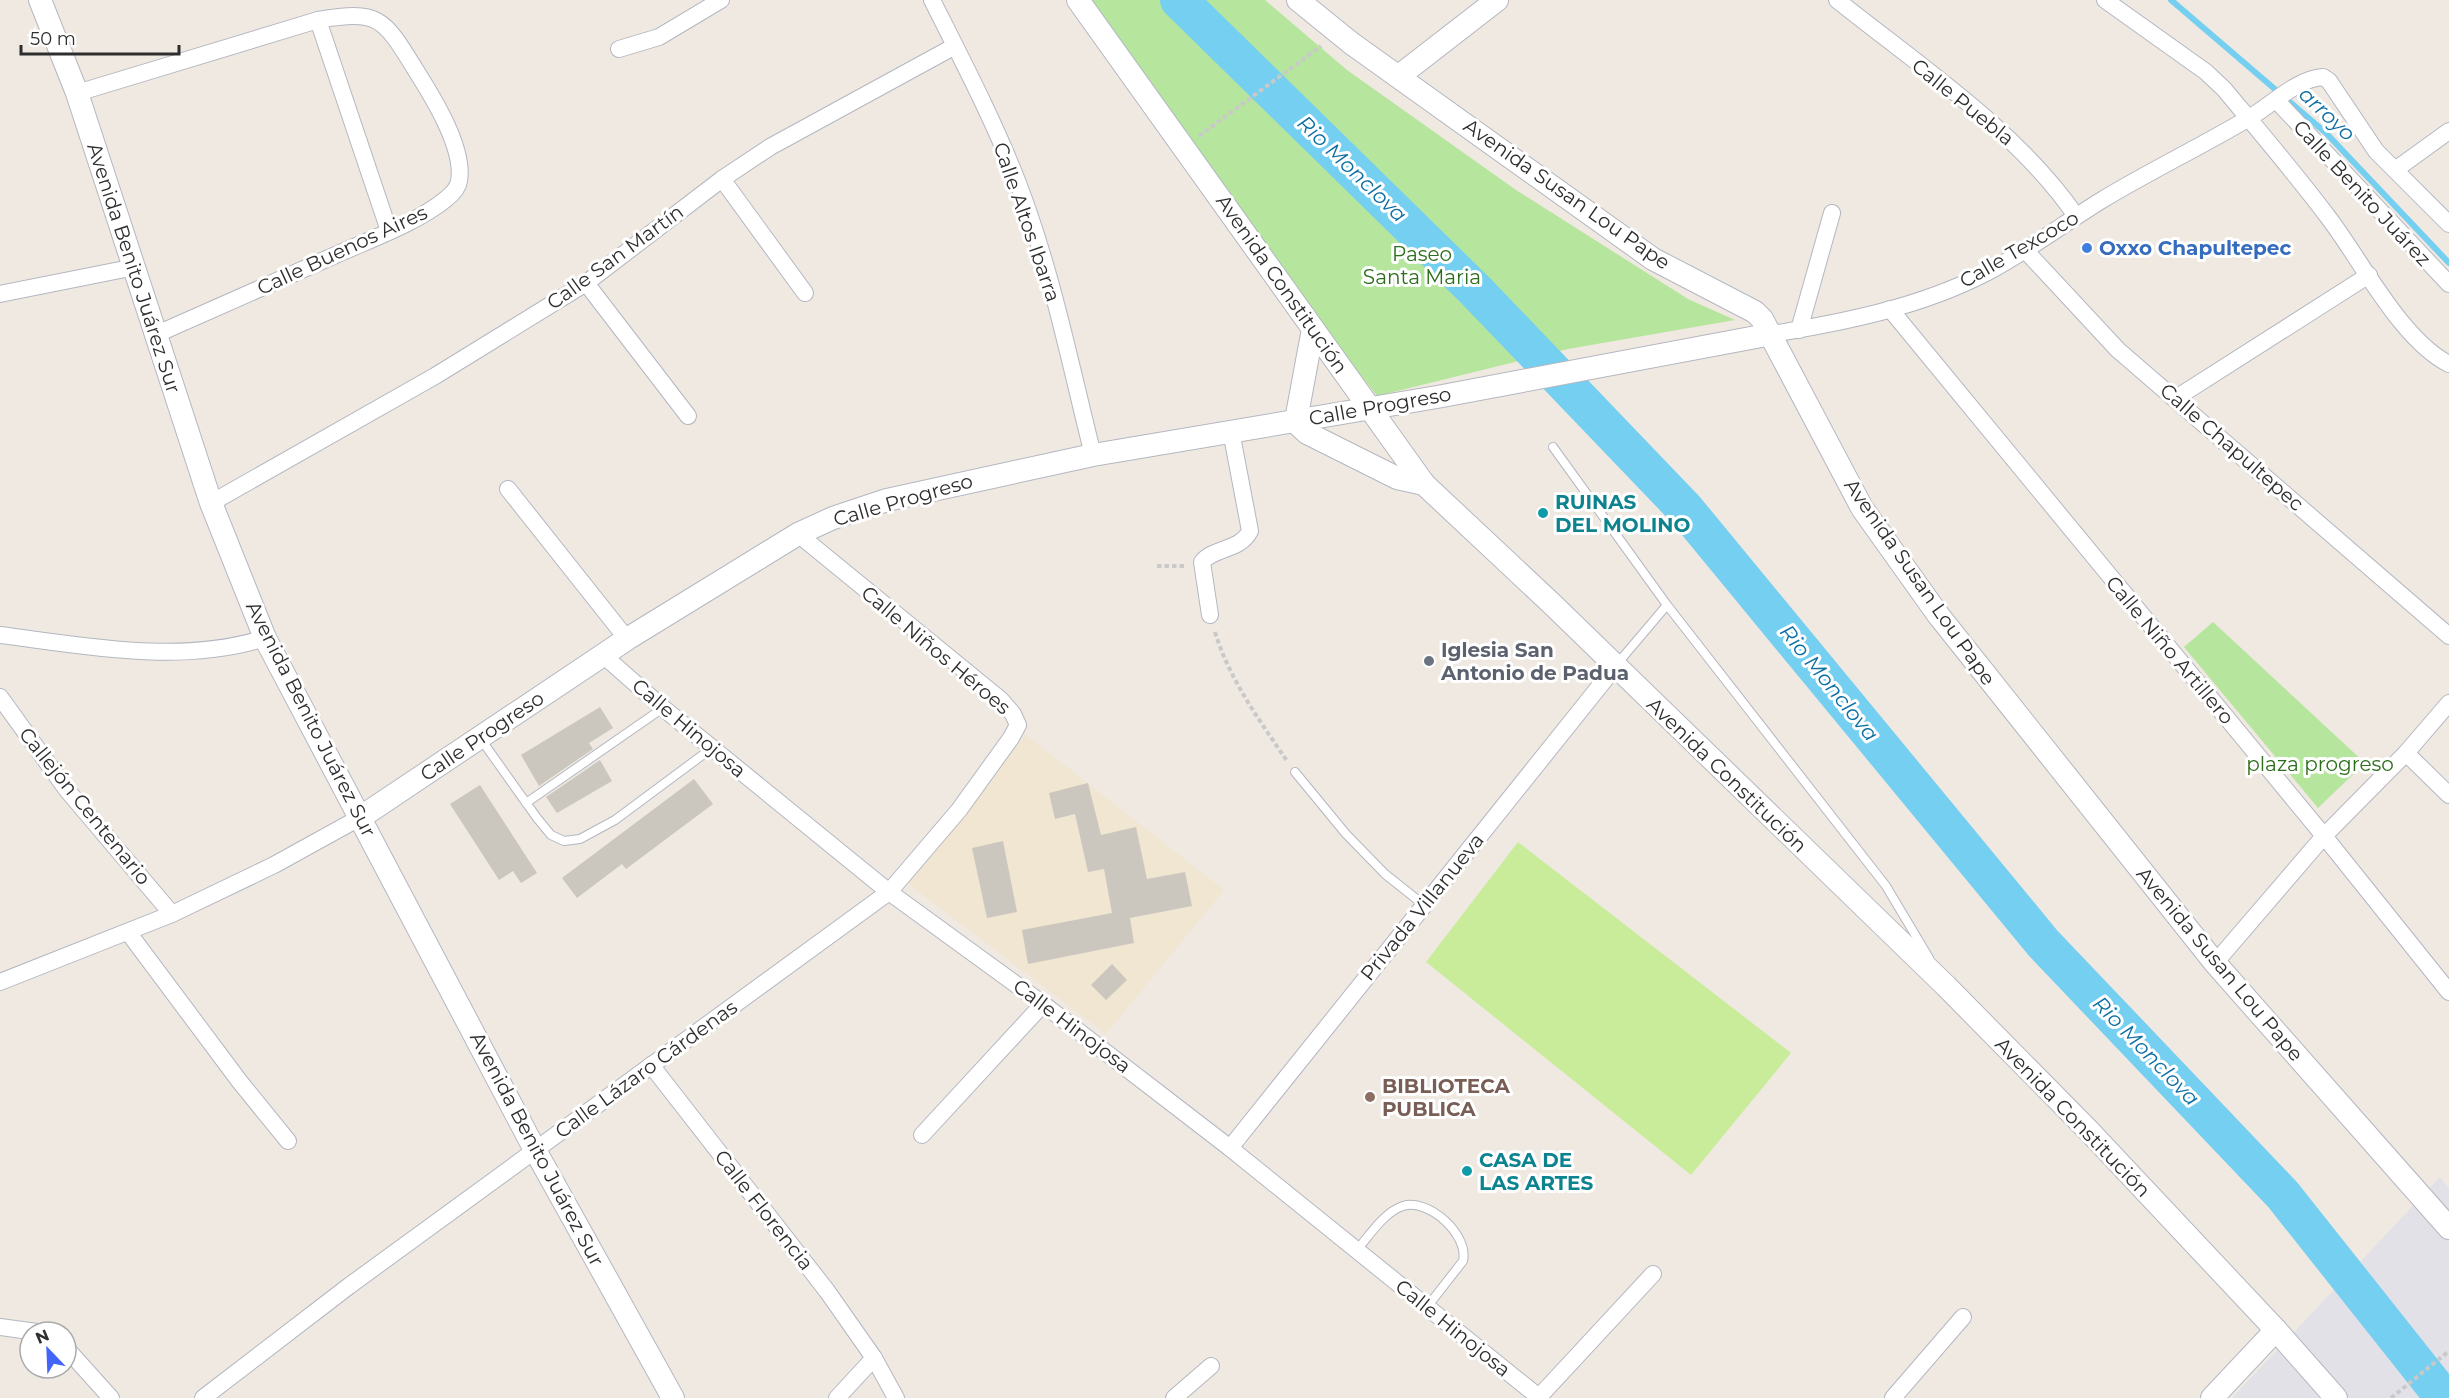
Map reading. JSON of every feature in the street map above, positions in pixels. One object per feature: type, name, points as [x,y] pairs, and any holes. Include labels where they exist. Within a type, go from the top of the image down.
[{"type":"street","name":"Avenida Benito Juárez Sur","points":[[40,0],[77,93],[211,503],[266,638],[535,1150],[673,1398]]},
{"type":"street","points":[[619,49],[658,37],[721,0]]},
{"type":"street","name":"Calle Altos Ibarra","points":[[932,0],[988,113],[1027,211],[1045,264],[1093,456]]},
{"type":"street","name":"Avenida Constitución","points":[[1078,0],[1424,484],[1946,987],[2089,1131],[2276,1330],[2336,1398]]},
{"type":"street","name":"Avenida Susan Lou Pape","points":[[1298,0],[1339,33],[1653,259],[1755,312],[1772,334],[1862,507],[1945,624],[2215,963],[2449,1228]]},
{"type":"street","points":[[1399,76],[1497,0]]},
{"type":"street","name":"Calle Puebla","points":[[1837,0],[2011,140],[2054,183],[2076,216]]},
{"type":"street","points":[[2105,0],[2206,72],[2249,118],[2328,217],[2395,314],[2418,339],[2449,364]]},
{"type":"street","name":"Calle Buenos Aires","points":[[77,93],[318,20],[351,14],[366,15],[383,23],[396,39],[426,87],[452,139],[460,164],[459,183],[446,199],[389,231],[157,334]]},
{"type":"street","points":[[318,20],[389,231]]},
{"type":"street","name":"Calle San Martín","points":[[211,503],[435,376],[586,283],[722,179],[839,108],[955,46]]},
{"type":"street","name":"Calle Benito Juárez","points":[[2249,118],[2302,82],[2323,76],[2329,81],[2362,133],[2449,224]]},
{"type":"street","name":"Calle Benito Juárez","points":[[2277,101],[2449,284]]},
{"type":"street","name":"Calle Texcoco","points":[[1772,334],[1890,309],[1937,294],[1986,273],[2076,216],[2249,118]]},
{"type":"street","points":[[2395,170],[2449,131]]},
{"type":"street","points":[[722,179],[805,293]]},
{"type":"street","points":[[1799,330],[1832,213]]},
{"type":"street","name":"Calle Chapultepec","points":[[2024,249],[2118,350],[2449,636]]},
{"type":"street","points":[[0,294],[135,267]]},
{"type":"street","points":[[2176,398],[2369,275]]},
{"type":"street","points":[[586,283],[688,416]]},
{"type":"street","name":"Calle Niño Artillero","points":[[1890,309],[2324,836],[2449,992]]},
{"type":"street","points":[[1313,329],[1295,420],[1307,433],[1396,478],[1424,484]]},
{"type":"street","name":"Calle Progreso","points":[[0,982],[172,914],[274,865],[361,817],[627,639],[798,534],[833,518],[887,500],[1093,456],[1295,420],[1371,409],[1772,334]]},
{"type":"street","points":[[1210,615],[1201,566],[1209,556],[1244,541],[1250,531],[1231,431]]},
{"type":"street","points":[[508,489],[627,639]]},
{"type":"street","name":"Calle Niños Héroes","points":[[798,534],[1001,700],[1017,720],[1016,731],[978,785],[889,892]]},
{"type":"street","points":[[0,635],[111,649],[190,651],[223,649],[266,638]]},
{"type":"street","name":"Calle Hinojosa","points":[[603,655],[663,708],[889,892],[1043,1004],[1230,1148],[1539,1398]]},
{"type":"street","name":"Privada Villanueva","points":[[1230,1148],[1615,667]]},
{"type":"street","name":"Callejón Centenario","points":[[0,698],[67,790],[172,914]]},
{"type":"street","points":[[2215,963],[2324,836],[2406,753],[2449,703]]},
{"type":"street","points":[[2406,753],[2449,795]]},
{"type":"street","name":"Calle Lázaro Cárdenas","points":[[203,1398],[313,1313],[889,892]]},
{"type":"street","points":[[128,932],[240,1082],[288,1141]]},
{"type":"street","points":[[922,1135],[1043,1004]]},
{"type":"street","name":"Calle Florencia","points":[[651,1065],[794,1248],[874,1358],[896,1398]]},
{"type":"street","points":[[1539,1398],[1653,1274]]},
{"type":"street","points":[[1893,1398],[1963,1317]]},
{"type":"street","points":[[0,1328],[18,1330]]},
{"type":"street","points":[[2212,1398],[2276,1330]]},
{"type":"street","points":[[837,1398],[874,1358]]},
{"type":"street","points":[[78,1361],[111,1398]]},
{"type":"street","points":[[1174,1398],[1211,1366]]},
{"type":"lane","points":[[1553,447],[1667,605],[1886,886],[1946,987]]},
{"type":"lane","points":[[1615,667],[1667,605]]},
{"type":"lane","points":[[526,802],[663,708]]},
{"type":"lane","points":[[480,738],[551,835],[564,841],[580,839],[615,820],[712,748]]},
{"type":"lane","points":[[1294,772],[1346,834],[1385,874],[1424,905]]},
{"type":"lane","points":[[1356,1250],[1385,1218],[1404,1205],[1416,1205],[1438,1217],[1460,1237],[1465,1253],[1463,1261],[1427,1307]]},
{"type":"path","points":[[1184,147],[1339,33]]},
{"type":"path","points":[[1157,566],[1201,566]]},
{"type":"path","points":[[1210,615],[1220,648],[1238,682],[1294,772]]},
{"type":"path","points":[[2391,1398],[2449,1351]]},
{"type":"shaded area","points":[[1026,735],[1224,890],[1106,1034],[907,883]]},
{"type":"shaded area","points":[[2440,1177],[2449,1189],[2449,1398],[2232,1398]]},
{"type":"green space","name":"Paseo Santa Maria","points":[[1088,0],[1265,0],[1347,70],[1516,190],[1688,299],[1735,320],[1568,349],[1377,396],[1282,274]]},
{"type":"green space","name":"plaza progreso","points":[[2213,622],[2365,763],[2318,808],[2184,647]]},
{"type":"green space","points":[[1518,842],[1791,1053],[1691,1175],[1426,962]]},
{"type":"building","points":[[600,707],[613,728],[589,743],[593,749],[539,786],[521,755]]},
{"type":"building","points":[[600,760],[612,781],[557,813],[546,797]]},
{"type":"building","points":[[694,779],[713,804],[626,869],[622,864],[577,898],[562,878]]},
{"type":"building","points":[[1088,783],[1101,835],[1136,827],[1147,879],[1185,872],[1192,906],[1130,918],[1134,943],[1028,964],[1022,930],[1112,913],[1104,869],[1088,872],[1075,814],[1055,819],[1049,793]]},
{"type":"building","points":[[480,785],[537,873],[521,883],[513,871],[499,880],[450,804]]},
{"type":"building","points":[[1003,841],[1017,912],[987,918],[972,848]]},
{"type":"building","points":[[1112,964],[1127,980],[1106,1000],[1091,985]]},
{"type":"waterway","name":"Rio Monclova","points":[[1179,0],[1476,291],[1686,510],[2043,943],[2283,1195],[2444,1398]]},
{"type":"waterway","name":"arroyo","points":[[2171,0],[2326,133],[2449,263]]},
{"type":"place","name":"Oxxo Chapultepec","points":[[2087,248]]},
{"type":"place","name":"RUINAS DEL MOLINO","points":[[1543,513]]},
{"type":"place","name":"Iglesia San Antonio de Padua","points":[[1429,661]]},
{"type":"place","name":"BIBLIOTECA PUBLICA","points":[[1370,1097]]},
{"type":"place","name":"CASA DE LAS ARTES","points":[[1467,1171]]}]
